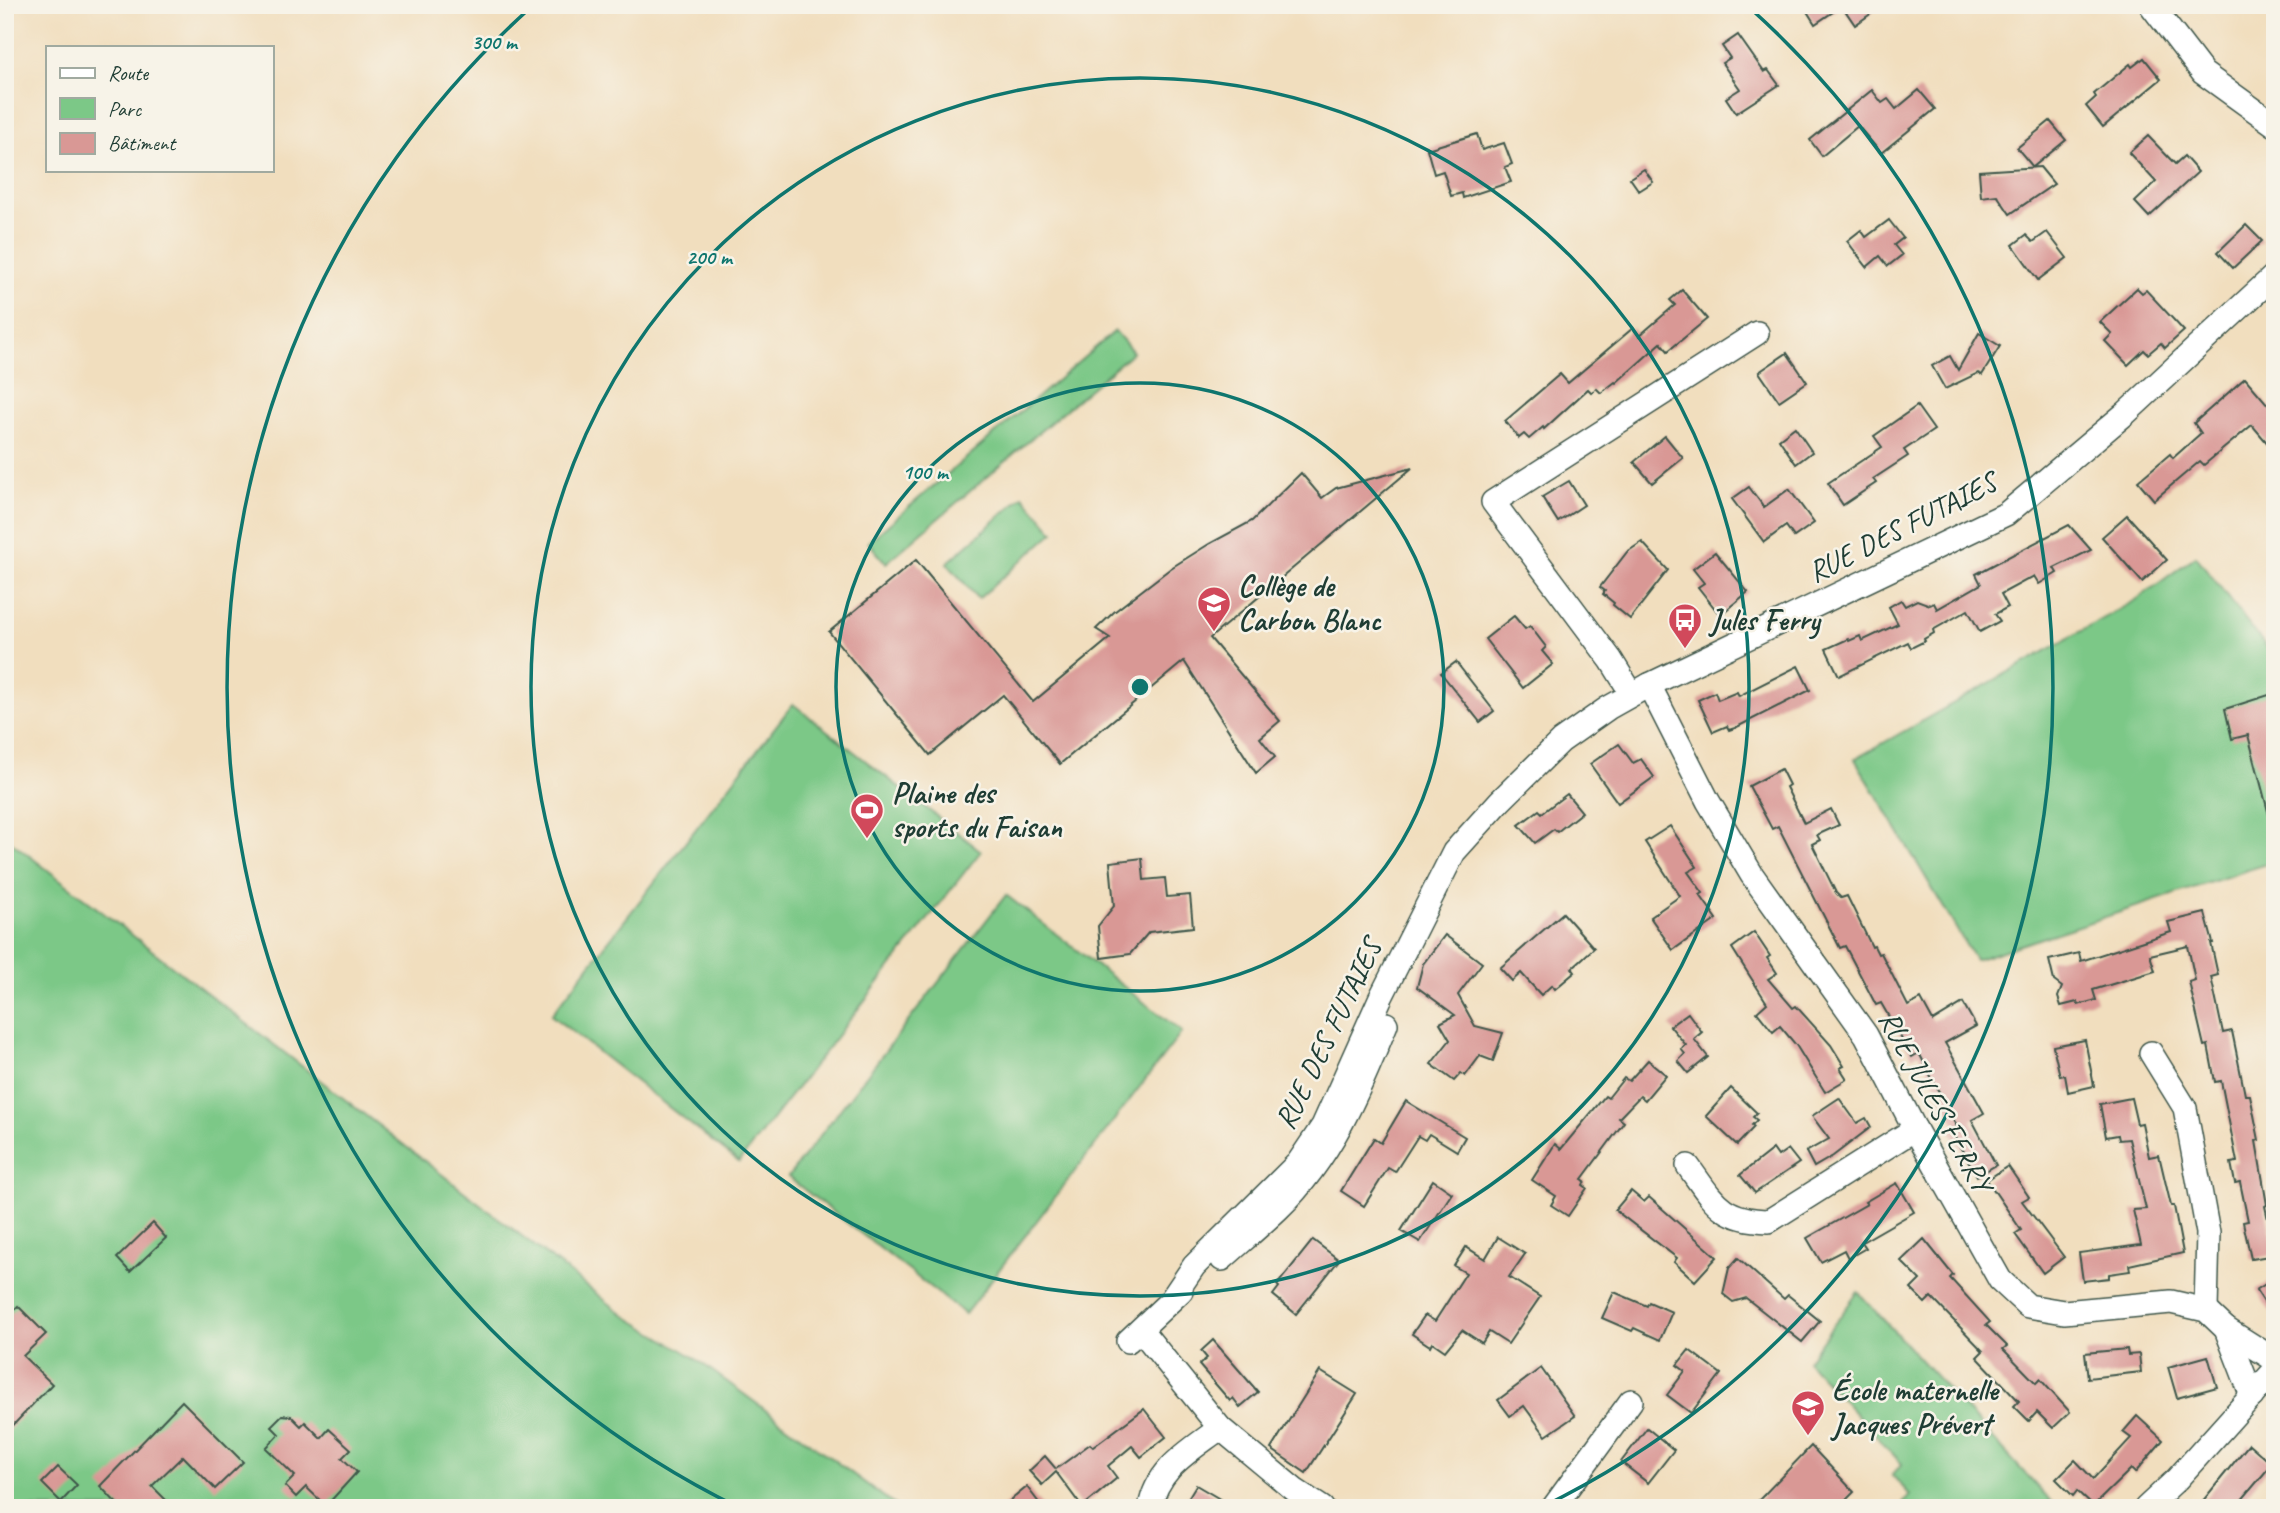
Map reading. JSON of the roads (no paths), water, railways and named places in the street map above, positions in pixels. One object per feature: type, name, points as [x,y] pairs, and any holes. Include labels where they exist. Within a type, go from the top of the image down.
[{"type":"street","points":[[2151,5],[2203,73],[2275,125]]},
{"type":"street","name":"RUE DES FUTAIES","points":[[1220,1427],[1134,1336],[1171,1300],[1280,1208],[1339,1130],[1368,1069],[1392,1008],[1423,915],[1454,852],[1500,801],[1561,741],[1608,708],[1640,690],[2006,514],[2126,413],[2275,275]]},
{"type":"street","name":"RUE JULES FERRY","points":[[1758,333],[1493,502],[1611,660],[1640,690],[1739,854],[1866,1035],[1914,1129],[2000,1280],[2028,1306],[2064,1312],[2171,1302],[2206,1310]]},
{"type":"street","points":[[2151,1053],[2185,1108],[2208,1233],[2206,1310],[2226,1329],[2275,1360]]},
{"type":"street","points":[[1688,1166],[1716,1205],[1744,1220],[1769,1221],[1914,1129]]},
{"type":"street","points":[[2226,1329],[2252,1395]]},
{"type":"street","points":[[2146,1508],[2177,1479],[2275,1370]]},
{"type":"street","points":[[1553,1508],[1631,1401]]},
{"type":"street","points":[[1150,1508],[1153,1492],[1163,1474],[1220,1427],[1296,1491],[1322,1508]]},
{"type":"place","name":"Collège de Carbon Blanc","points":[[1214,633]]},
{"type":"place","name":"Jules Ferry","points":[[1685,650]]},
{"type":"place","name":"Plaine des sports du Faisan","points":[[867,840]]},
{"type":"place","name":"École maternelle Jacques Prévert","points":[[1808,1437]]}]
